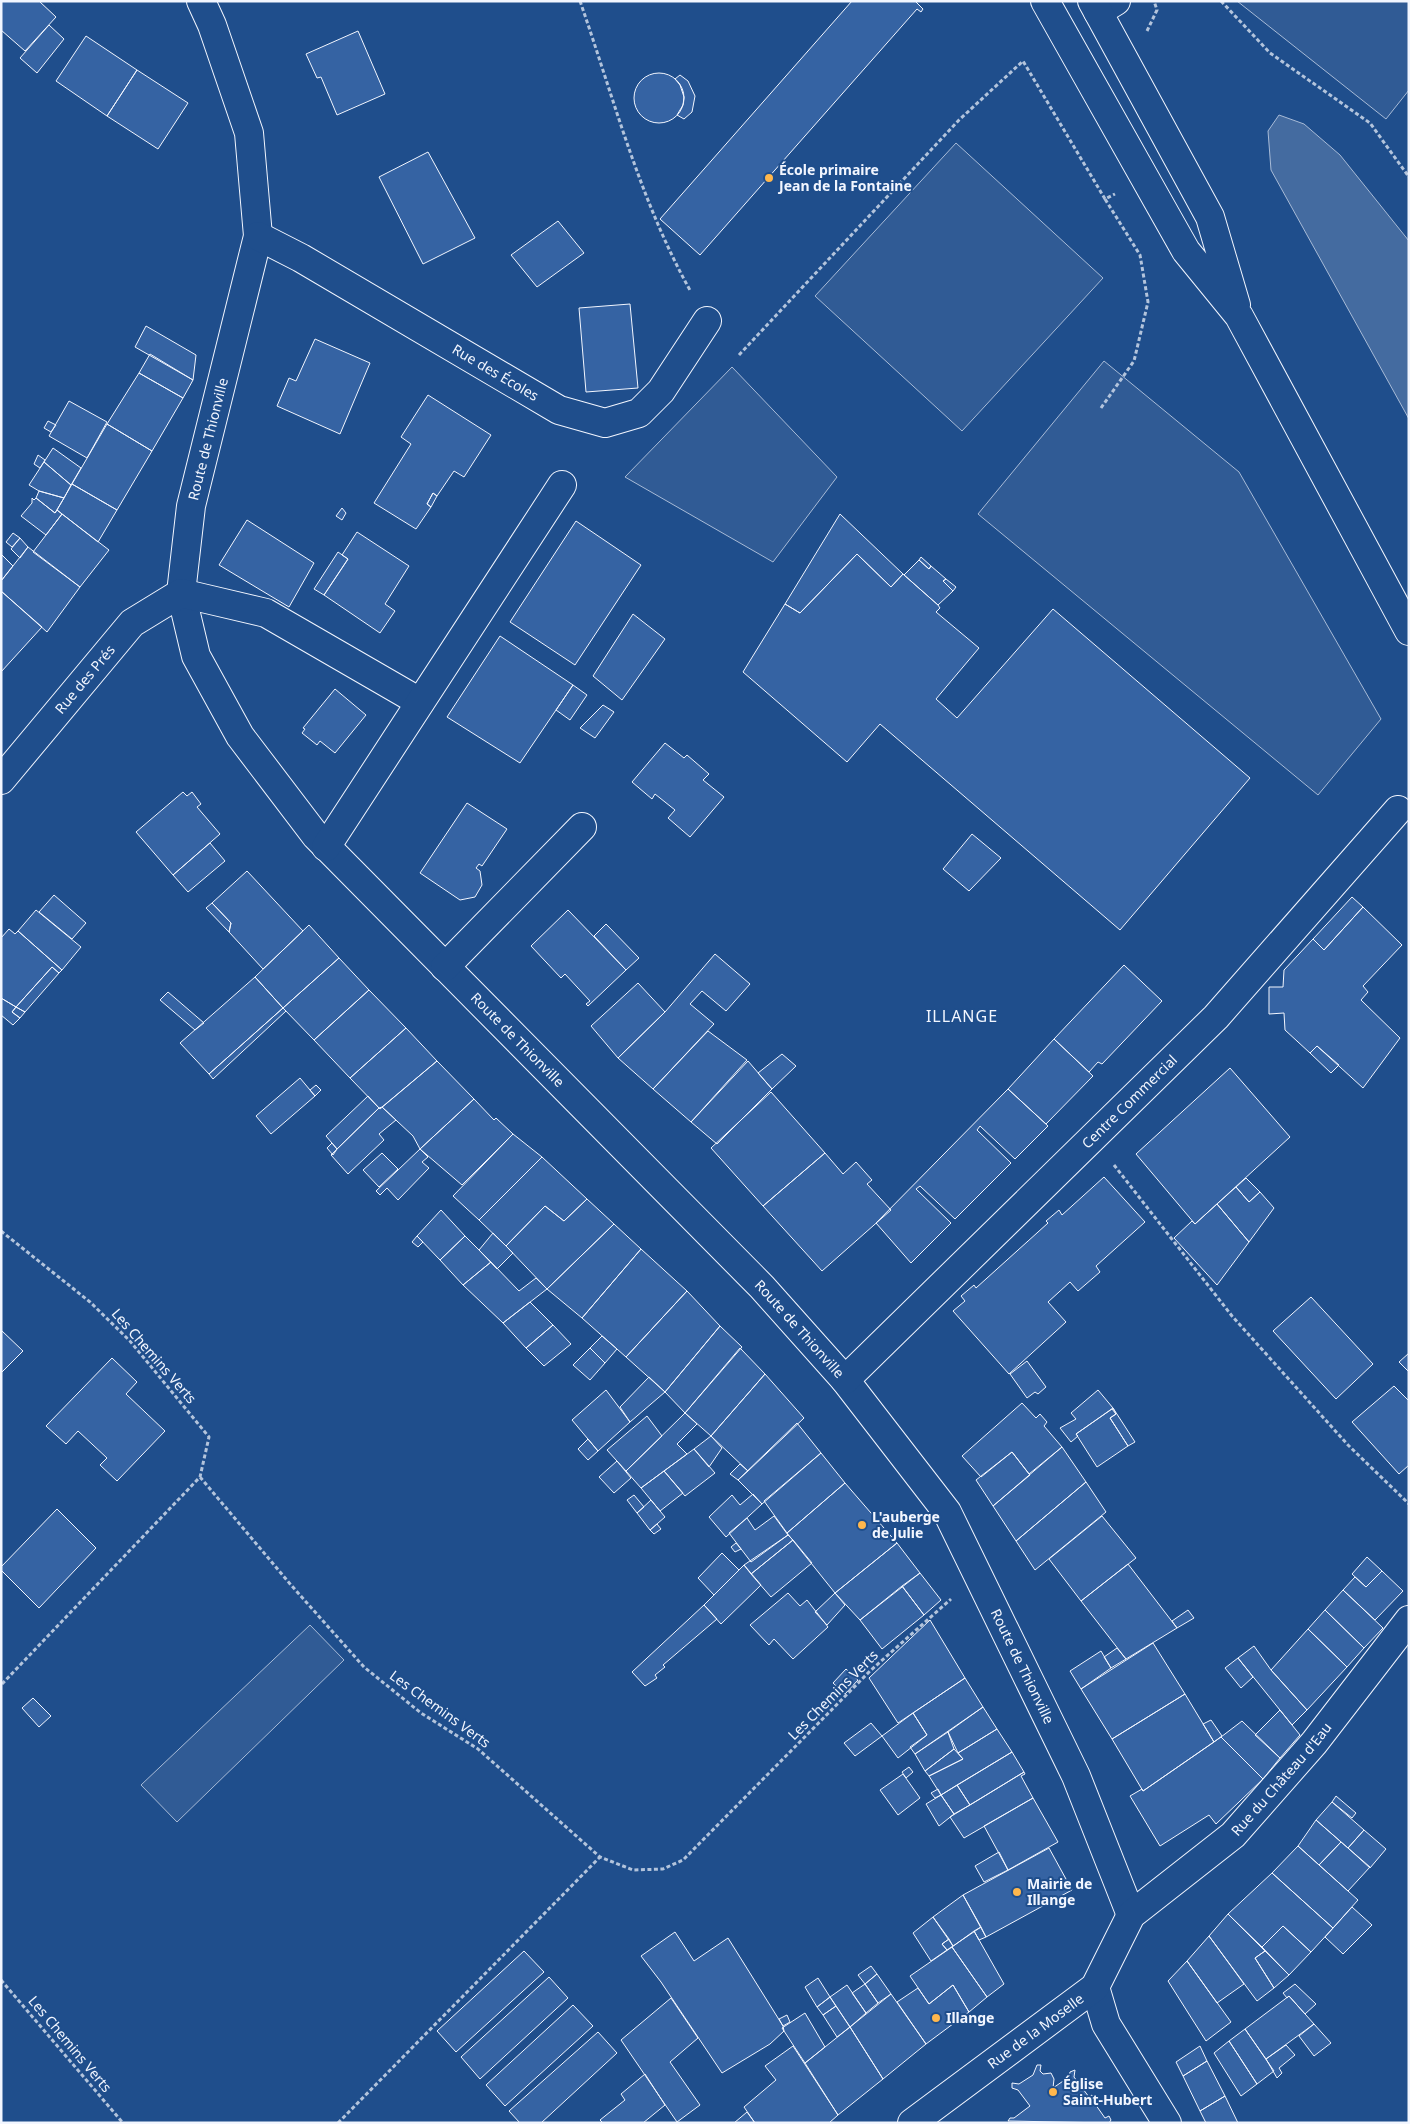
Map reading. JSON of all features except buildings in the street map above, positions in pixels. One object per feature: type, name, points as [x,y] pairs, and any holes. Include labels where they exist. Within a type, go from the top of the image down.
[{"type":"street","name":"Route de Thionville","points":[[201,1],[212,25],[249,133],[258,236],[191,506],[181,593],[196,656],[240,736],[326,847],[762,1287],[845,1380],[947,1512],[1076,1776],[1131,1915]]},
{"type":"street","points":[[1045,1],[1186,251],[1239,316],[1409,631]]},
{"type":"street","points":[[1102,5],[1210,217],[1239,316]]},
{"type":"street","name":"Rue des Écoles","points":[[258,236],[301,258],[559,410],[604,423],[640,414],[661,391],[707,321]]},
{"type":"street","points":[[326,847],[562,485]]},
{"type":"street","points":[[181,593],[266,613],[420,702]]},
{"type":"street","name":"Rue des Prés","points":[[1,780],[132,623],[181,593]]},
{"type":"street","name":"Centre Commercial","points":[[845,1380],[1216,1017],[1398,810]]},
{"type":"street","points":[[445,967],[582,828]]},
{"type":"street","name":"Rue du Château d'Eau","points":[[1131,1915],[1232,1836],[1314,1743],[1409,1620]]},
{"type":"street","name":"Rue de la Moselle","points":[[912,2123],[1095,1988],[1131,1915]]},
{"type":"street","points":[[1095,1988],[1106,2024],[1167,2123]]},
{"type":"path","points":[[580,1],[646,196],[674,262],[707,321]]},
{"type":"path","points":[[1146,33],[1157,10],[1154,1]]},
{"type":"path","points":[[1221,1],[1270,53],[1370,123],[1409,177]]},
{"type":"path","points":[[739,355],[958,120],[1023,61],[1140,255],[1148,302],[1134,361],[1101,408]]},
{"type":"path","points":[[1106,199],[1143,177]]},
{"type":"path","points":[[1092,1137],[1232,1316],[1348,1445],[1409,1504]]},
{"type":"path","name":"Les Chemins Verts","points":[[1,1231],[90,1302],[130,1341],[208,1437],[200,1476],[291,1586],[364,1667],[421,1713],[478,1749],[600,1857],[633,1870],[663,1869],[683,1860],[870,1671],[951,1599],[975,1568]]},
{"type":"path","points":[[1,1685],[200,1476]]},
{"type":"path","points":[[338,2123],[600,1857]]},
{"type":"path","name":"Les Chemins Verts","points":[[1,1980],[123,2123]]},
{"type":"shaded area","points":[[1237,1],[1409,1],[1409,90],[1386,119]]},
{"type":"shaded area","points":[[1279,115],[1304,124],[1340,155],[1409,241],[1409,419],[1271,170],[1268,131]]},
{"type":"shaded area","points":[[956,143],[1103,278],[962,431],[815,296]]},
{"type":"shaded area","points":[[1104,361],[1239,472],[1381,719],[1318,795],[978,514]]},
{"type":"shaded area","points":[[732,367],[837,477],[773,562],[625,477]]},
{"type":"shaded area","points":[[310,1625],[344,1660],[177,1822],[141,1785]]},
{"type":"place","name":"École primaire Jean de la Fontaine","points":[[769,178]]},
{"type":"place","name":"L'auberge de Julie","points":[[862,1525]]},
{"type":"place","name":"Mairie de Illange","points":[[1017,1892]]},
{"type":"place","name":"Illange","points":[[936,2018]]},
{"type":"place","name":"Église Saint-Hubert","points":[[1053,2092]]},
{"type":"district","name":"ILLANGE","points":[[962,1016]]}]
